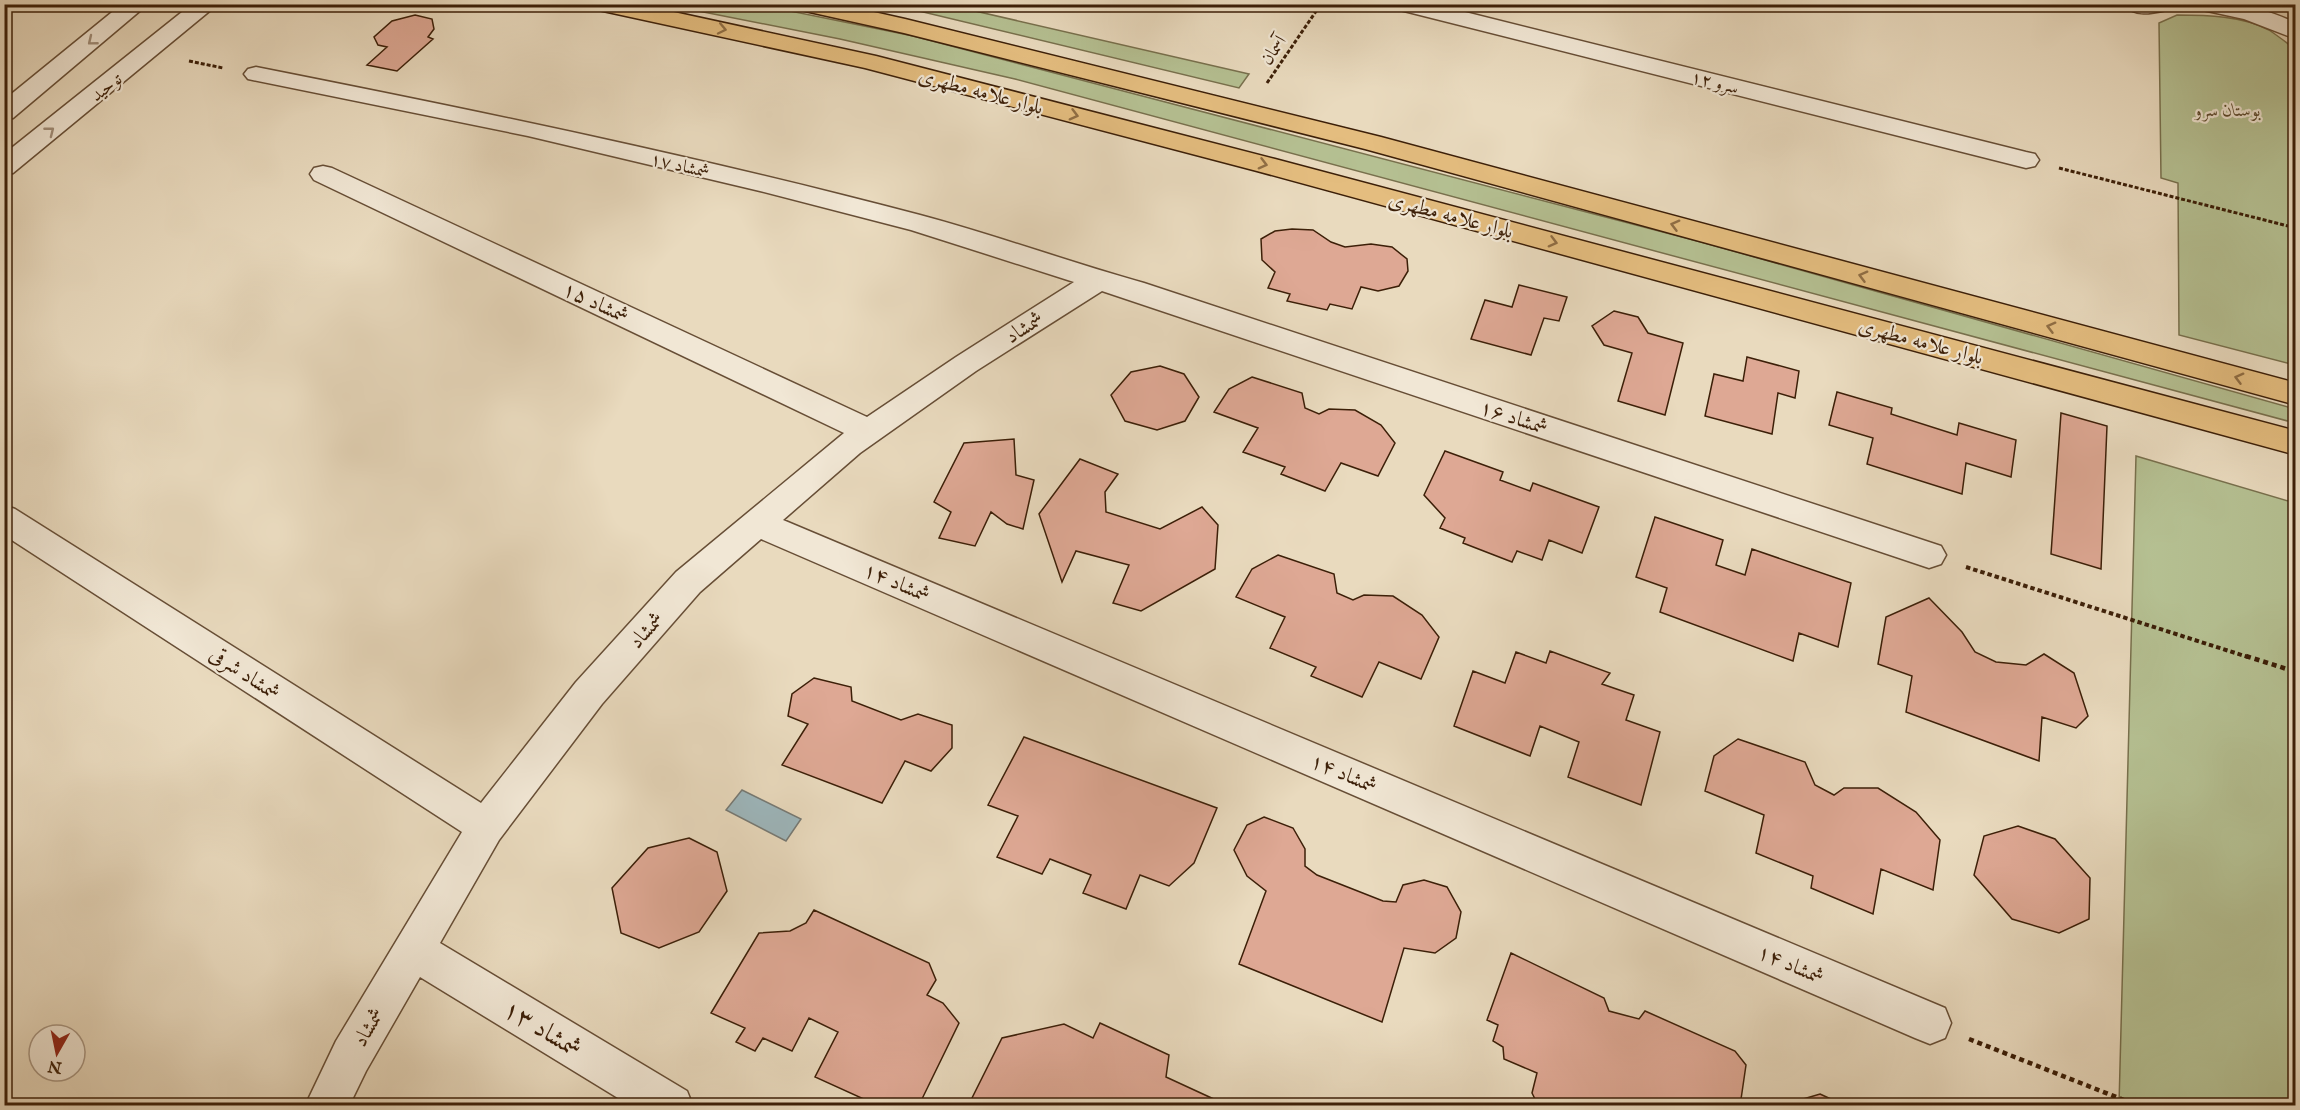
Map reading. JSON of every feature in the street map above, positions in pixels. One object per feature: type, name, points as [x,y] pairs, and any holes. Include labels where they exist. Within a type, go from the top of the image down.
[{"type":"main road","name":"بلوار علامه مطهری","points":[[603,4],[868,61],[1277,168],[2295,443]]},
{"type":"main road","name":"بلوار علامه مطهری","points":[[804,4],[905,26],[1383,146],[2295,394]]},
{"type":"street","points":[[4,113],[137,4]]},
{"type":"street","name":"توحید","points":[[4,167],[149,53],[207,4]]},
{"type":"street","name":"سرو ۱۲","points":[[1404,4],[2026,160]]},
{"type":"street","points":[[2135,4],[2144,7],[2163,4]]},
{"type":"street","points":[[2206,4],[2233,8],[2295,32]]},
{"type":"street","name":"شمشاد ۱۷","points":[[256,74],[528,128],[771,186],[918,223],[1098,280]]},
{"type":"street","name":"شمشاد ۱۵","points":[[323,174],[869,431]]},
{"type":"street","name":"شمشاد","points":[[326,1106],[351,1056],[486,828],[589,693],[688,582],[849,445],[966,364],[1098,280]]},
{"type":"street","name":"شمشاد ۱۶","points":[[1098,280],[1929,555]]},
{"type":"street","name":"شمشاد شرقی","points":[[4,518],[486,828]]},
{"type":"street","name":"شمشاد ۱۴","points":[[758,523],[1930,1023]]},
{"type":"street","name":"شمشاد ۱۳","points":[[414,950],[672,1106]]},
{"type":"path","name":"آسمان","points":[[1248,112],[1321,4]]},
{"type":"path","points":[[149,53],[256,74]]},
{"type":"path","points":[[2026,160],[2295,228]]},
{"type":"path","points":[[1929,555],[2295,672]]},
{"type":"path","points":[[1930,1023],[2139,1106]]},
{"type":"green space","points":[[668,5],[761,5],[913,36],[1701,242],[2295,409],[2295,423],[1015,79],[840,39]]},
{"type":"green space","points":[[894,5],[949,5],[1249,74],[1239,88]]},
{"type":"green space","name":"بوستان سرو","points":[[2177,15],[2212,16],[2259,25],[2295,49],[2296,217],[2293,217],[2296,228],[2295,365],[2179,335],[2178,183],[2161,178],[2159,23]]},
{"type":"green space","points":[[2136,456],[2295,503],[2295,1105],[2119,1105]]},
{"type":"water","points":[[742,790],[801,819],[786,841],[726,810]]},
{"type":"building","points":[[415,15],[432,19],[434,29],[428,37],[433,39],[397,71],[367,65],[387,47],[378,45],[374,37],[392,21]]},
{"type":"building","points":[[1313,230],[1331,242],[1345,247],[1371,244],[1392,247],[1407,259],[1408,271],[1399,286],[1378,291],[1361,287],[1352,309],[1330,304],[1327,310],[1287,301],[1290,294],[1268,288],[1275,272],[1262,260],[1261,239],[1275,231]]},
{"type":"building","points":[[1519,285],[1567,297],[1559,321],[1544,318],[1531,355],[1471,339],[1485,300],[1512,307]]},
{"type":"building","points":[[1614,311],[1638,317],[1648,333],[1683,343],[1665,415],[1618,401],[1632,353],[1604,345],[1592,326]]},
{"type":"building","points":[[1747,357],[1799,371],[1795,398],[1778,393],[1772,434],[1705,416],[1714,374],[1743,381]]},
{"type":"building","points":[[1160,366],[1184,374],[1199,397],[1185,421],[1157,430],[1125,421],[1111,395],[1131,372]]},
{"type":"building","points":[[1252,377],[1302,393],[1305,408],[1319,414],[1329,409],[1355,410],[1381,425],[1395,443],[1378,476],[1341,463],[1325,491],[1281,474],[1285,467],[1243,452],[1258,428],[1214,412],[1229,389]]},
{"type":"building","points":[[1837,392],[1892,408],[1891,414],[1957,435],[1959,423],[2016,440],[2011,477],[1966,463],[1962,494],[1867,464],[1873,438],[1829,425]]},
{"type":"building","points":[[2061,413],[2107,426],[2101,569],[2051,554]]},
{"type":"building","points":[[1014,439],[1016,475],[1034,480],[1023,529],[1007,524],[991,512],[975,546],[939,538],[951,512],[934,502],[964,443]]},
{"type":"building","points":[[1445,451],[1503,472],[1500,480],[1530,491],[1533,483],[1599,507],[1582,553],[1549,540],[1542,560],[1517,551],[1512,562],[1463,543],[1465,538],[1440,528],[1445,518],[1424,495]]},
{"type":"building","points":[[1080,459],[1118,474],[1105,492],[1106,512],[1160,529],[1202,507],[1218,525],[1215,569],[1141,611],[1113,603],[1129,565],[1076,551],[1062,582],[1039,514]]},
{"type":"building","points":[[1655,517],[1723,540],[1716,565],[1745,575],[1752,549],[1851,583],[1838,647],[1799,633],[1793,661],[1660,612],[1667,588],[1636,577]]},
{"type":"building","points":[[1278,555],[1334,574],[1337,593],[1353,600],[1364,595],[1393,596],[1422,615],[1439,637],[1421,679],[1379,662],[1362,697],[1311,676],[1316,667],[1270,648],[1285,617],[1236,597],[1252,569]]},
{"type":"building","points":[[1929,598],[1962,632],[1975,652],[1996,662],[2026,665],[2044,654],[2074,673],[2088,716],[2076,728],[2042,717],[2039,761],[1906,712],[1912,676],[1878,664],[1886,617]]},
{"type":"building","points":[[1550,651],[1610,673],[1602,684],[1634,695],[1626,720],[1660,732],[1641,805],[1568,777],[1579,742],[1540,726],[1530,756],[1454,726],[1473,671],[1505,683],[1516,652],[1546,663]]},
{"type":"building","points":[[814,678],[851,687],[852,701],[901,720],[918,714],[952,725],[952,748],[931,771],[905,761],[882,803],[782,765],[808,724],[788,716],[792,694]]},
{"type":"building","points":[[1024,737],[1217,808],[1194,863],[1169,886],[1140,875],[1126,909],[1083,893],[1091,875],[1050,859],[1042,874],[997,857],[1018,816],[988,805]]},
{"type":"building","points":[[1738,739],[1805,762],[1815,785],[1834,795],[1844,788],[1878,788],[1916,812],[1940,840],[1933,890],[1881,869],[1873,914],[1811,888],[1813,876],[1756,853],[1764,815],[1705,791],[1714,756]]},
{"type":"building","points":[[1264,817],[1293,828],[1305,849],[1305,866],[1317,875],[1383,901],[1396,902],[1403,885],[1424,880],[1447,887],[1461,912],[1456,938],[1435,953],[1404,948],[1382,1022],[1239,964],[1266,891],[1247,876],[1234,850],[1247,825]]},
{"type":"building","points":[[2018,826],[2055,839],[2090,878],[2089,919],[2059,933],[2012,919],[1974,875],[1984,836]]},
{"type":"building","points":[[689,838],[717,852],[727,891],[699,932],[659,948],[621,933],[612,888],[648,848]]},
{"type":"building","points":[[814,910],[929,963],[936,980],[927,995],[943,1003],[959,1023],[921,1101],[908,1106],[879,1106],[815,1077],[838,1032],[809,1018],[792,1051],[763,1038],[755,1051],[736,1042],[745,1028],[711,1013],[759,933],[790,931],[806,923]]},
{"type":"building","points":[[1511,953],[1604,998],[1609,1011],[1639,1019],[1645,1011],[1735,1051],[1746,1065],[1740,1106],[1538,1105],[1532,1093],[1537,1073],[1504,1059],[1503,1047],[1493,1041],[1498,1025],[1487,1020]]},
{"type":"building","points":[[1100,1023],[1169,1055],[1166,1077],[1218,1101],[1216,1106],[968,1106],[1002,1038],[1064,1024],[1093,1038]]},
{"type":"building","points":[[1820,1094],[1846,1106],[1796,1106],[1800,1100]]}]
